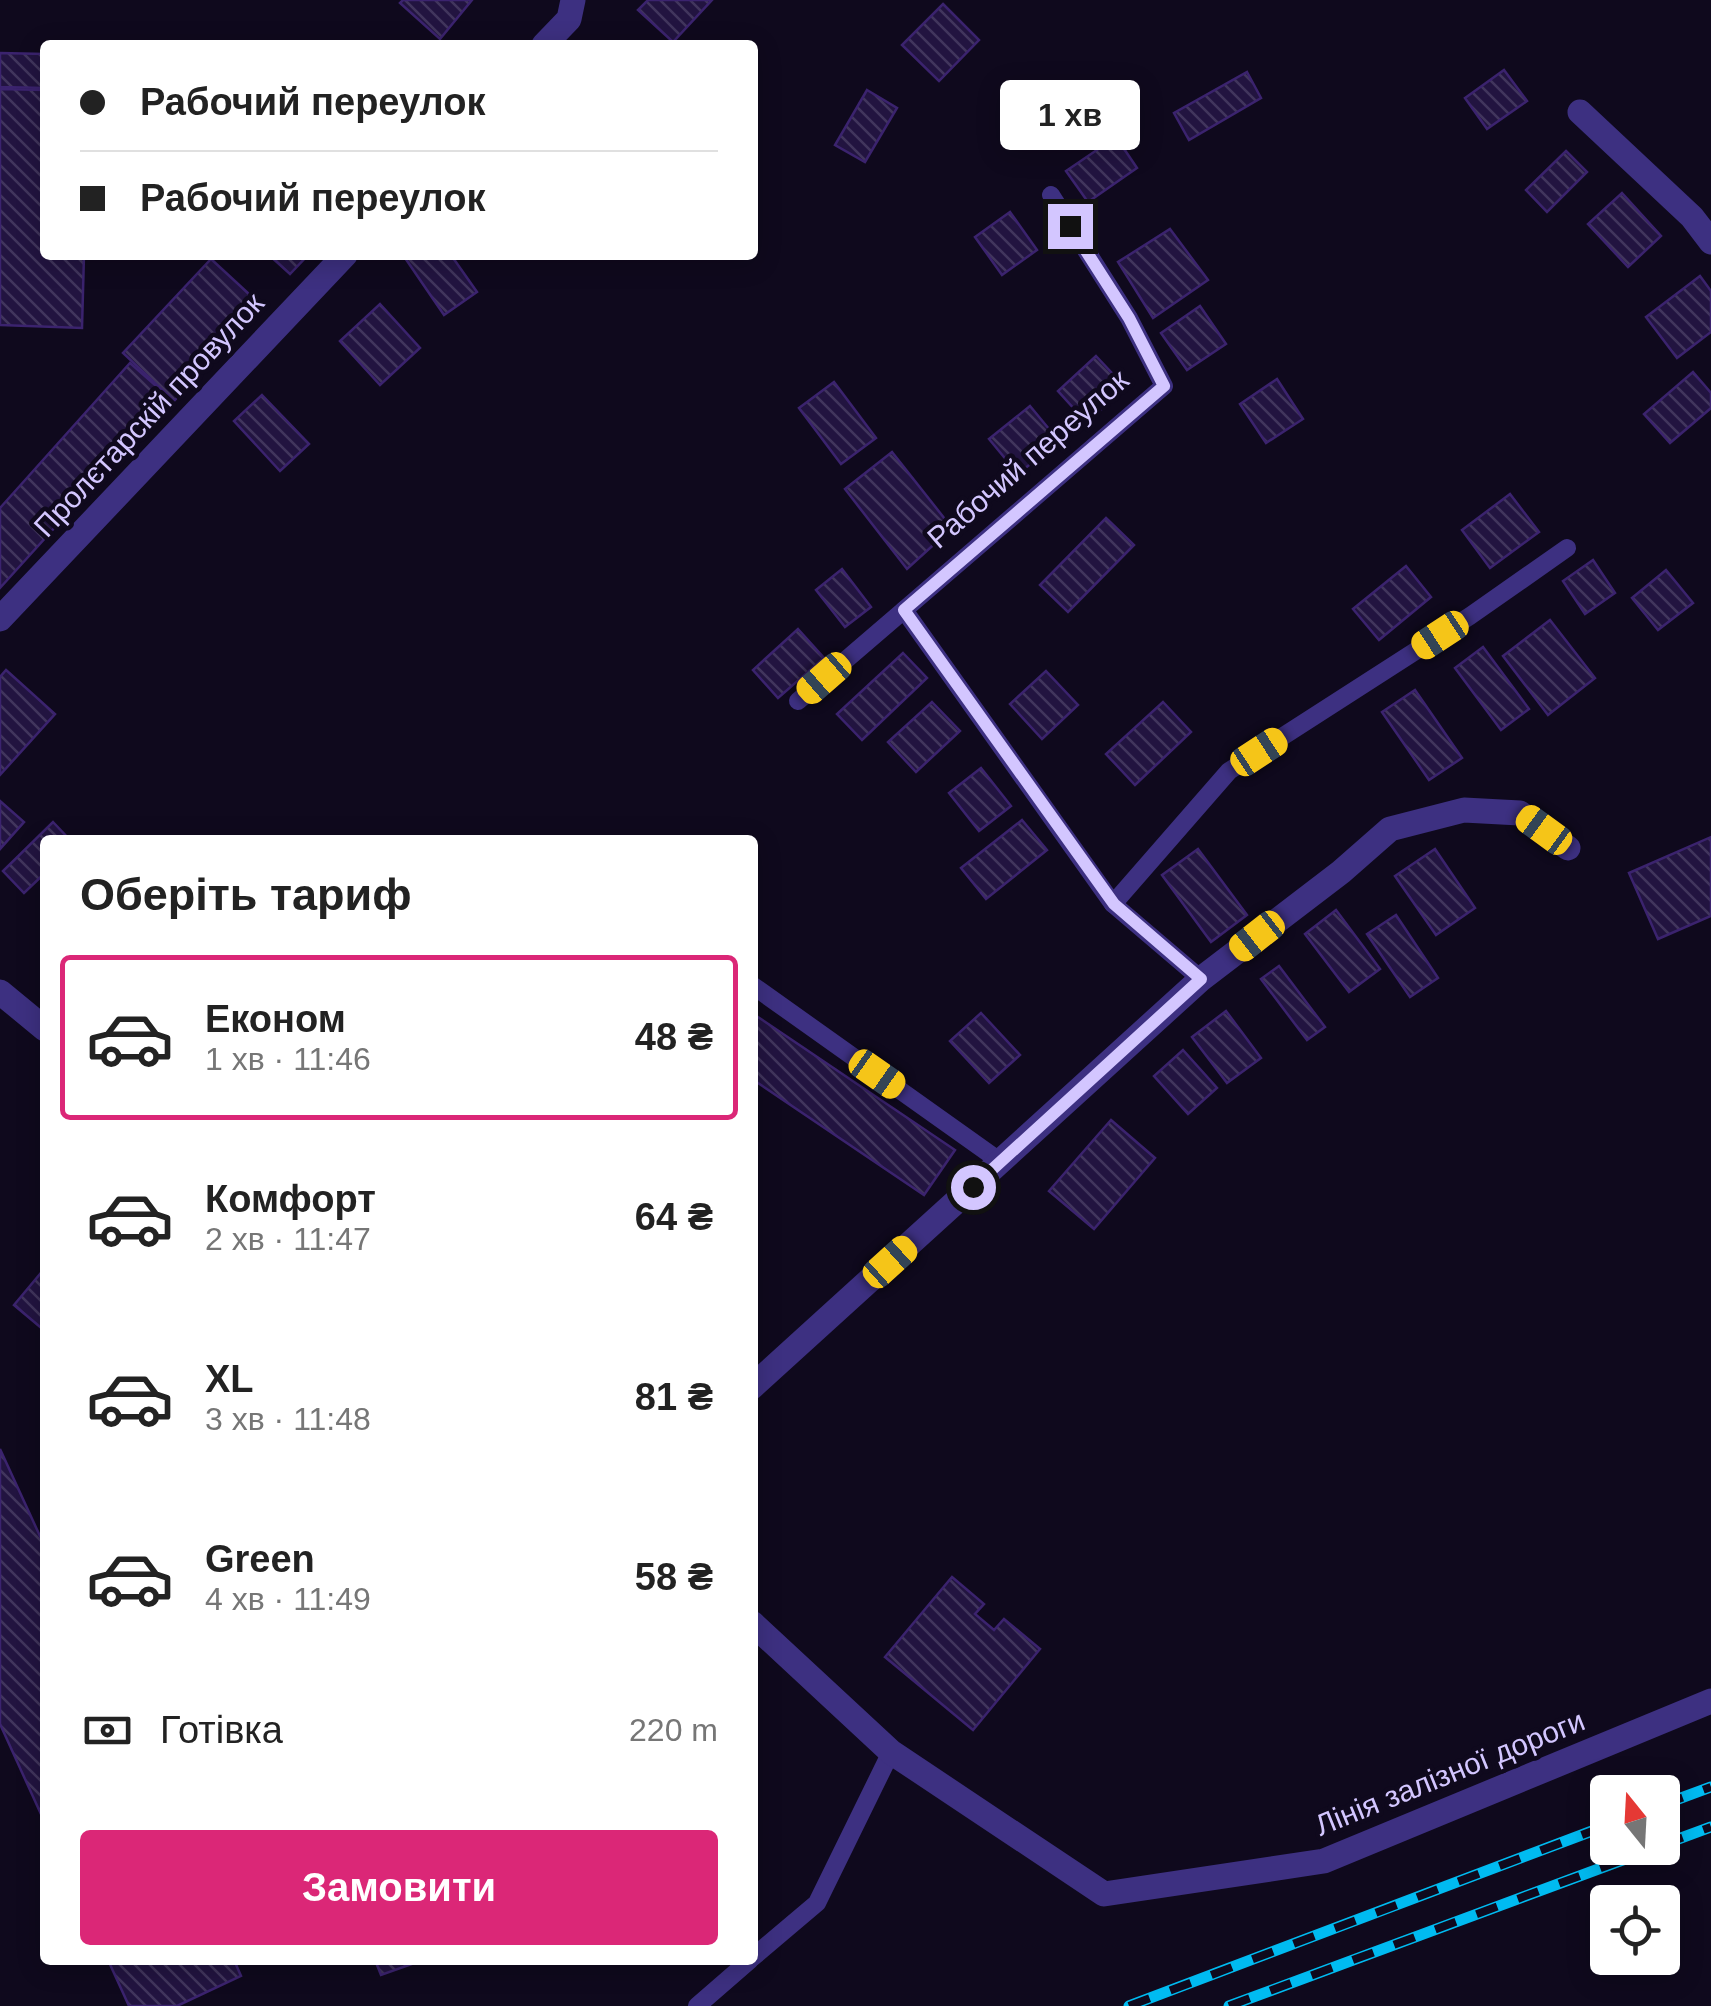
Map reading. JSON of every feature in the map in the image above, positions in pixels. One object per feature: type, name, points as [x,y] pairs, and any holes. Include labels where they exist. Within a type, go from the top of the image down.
[{"type":"street","points":[[549,40],[568,19],[573,0]]},
{"type":"street","points":[[1580,112],[1692,217],[1711,242]]},
{"type":"street","name":"Пролєтарскій провулок","points":[[0,619],[340,260]]},
{"type":"street","points":[[758,1383],[1201,979],[1341,872],[1390,828],[1464,810],[1520,813],[1568,848]]},
{"type":"street","points":[[0,992],[40,1025]]},
{"type":"street","name":"Лінія залізної дороги","points":[[758,1629],[891,1752],[1104,1894],[1324,1861],[1711,1701]]},
{"type":"lane","name":"Рабочий переулок","points":[[798,701],[1164,386],[1129,318],[1051,195]]},
{"type":"lane","points":[[1114,904],[1229,771],[1470,616],[1567,548]]},
{"type":"lane","points":[[904,610],[1114,904],[1201,979]]},
{"type":"lane","points":[[758,990],[1001,1162]]},
{"type":"lane","points":[[758,1953],[817,1902],[891,1752]]},
{"type":"lane","points":[[697,2006],[744,1965]]},
{"type":"building","points":[[472,0],[440,39],[400,3]]},
{"type":"building","points":[[648,0],[712,0],[675,40],[638,10]]},
{"type":"building","points":[[943,4],[979,40],[939,81],[902,45]]},
{"type":"building","points":[[0,53],[40,54],[40,88],[0,87]]},
{"type":"building","points":[[1504,70],[1527,101],[1487,129],[1465,98]]},
{"type":"building","points":[[1247,72],[1261,98],[1189,140],[1174,113]]},
{"type":"building","points":[[0,89],[40,90],[40,260],[84,260],[82,328],[0,325]]},
{"type":"building","points":[[867,90],[897,108],[865,162],[835,145]]},
{"type":"building","points":[[1116,137],[1137,168],[1088,202],[1066,171]]},
{"type":"building","points":[[1566,151],[1587,172],[1547,212],[1526,190]]},
{"type":"building","points":[[1622,193],[1661,236],[1628,267],[1588,224]]},
{"type":"building","points":[[1010,212],[1037,250],[1002,275],[975,237]]},
{"type":"building","points":[[1170,229],[1208,280],[1153,318],[1118,262]]},
{"type":"building","points":[[210,260],[262,306],[174,401],[123,353]]},
{"type":"building","points":[[275,260],[303,260],[290,274]]},
{"type":"building","points":[[406,260],[455,260],[477,292],[444,315]]},
{"type":"building","points":[[1700,276],[1711,291],[1711,332],[1677,358],[1646,317]]},
{"type":"building","points":[[380,304],[420,348],[380,385],[340,341]]},
{"type":"building","points":[[1200,306],[1226,344],[1187,370],[1161,333]]},
{"type":"building","points":[[1096,356],[1125,387],[1087,423],[1058,391]]},
{"type":"building","points":[[130,363],[171,399],[0,588],[0,508]]},
{"type":"building","points":[[1693,372],[1711,393],[1711,408],[1670,443],[1644,414]]},
{"type":"building","points":[[1277,379],[1303,419],[1266,443],[1240,404]]},
{"type":"building","points":[[834,382],[876,438],[841,464],[799,408]]},
{"type":"building","points":[[262,395],[309,444],[280,471],[234,421]]},
{"type":"building","points":[[1030,406],[1059,441],[1018,474],[989,439]]},
{"type":"building","points":[[892,452],[952,528],[907,569],[845,489]]},
{"type":"building","points":[[1510,494],[1539,532],[1490,568],[1462,530]]},
{"type":"building","points":[[1106,518],[1134,545],[1068,612],[1040,585]]},
{"type":"building","points":[[1593,560],[1615,593],[1585,614],[1563,581]]},
{"type":"building","points":[[1406,566],[1431,597],[1379,640],[1353,609]]},
{"type":"building","points":[[842,569],[871,607],[845,627],[816,590]]},
{"type":"building","points":[[1666,570],[1693,603],[1658,630],[1632,598]]},
{"type":"building","points":[[1550,620],[1595,678],[1548,715],[1503,656]]},
{"type":"building","points":[[798,629],[824,658],[778,698],[753,670]]},
{"type":"building","points":[[1483,647],[1529,709],[1501,730],[1455,668]]},
{"type":"building","points":[[903,653],[927,678],[862,740],[837,714]]},
{"type":"building","points":[[6,670],[55,714],[0,775],[0,677]]},
{"type":"building","points":[[1046,671],[1078,705],[1042,739],[1010,704]]},
{"type":"building","points":[[1415,690],[1462,758],[1429,780],[1382,712]]},
{"type":"building","points":[[932,702],[960,731],[916,772],[888,742]]},
{"type":"building","points":[[1163,702],[1191,732],[1135,785],[1106,754]]},
{"type":"building","points":[[981,768],[1011,806],[979,831],[949,793]]},
{"type":"building","points":[[0,801],[24,822],[0,849]]},
{"type":"building","points":[[1022,820],[1047,850],[986,899],[961,868]]},
{"type":"building","points":[[53,822],[65,835],[40,835],[40,878],[24,893],[3,871]]},
{"type":"building","points":[[1711,837],[1711,916],[1658,939],[1629,873]]},
{"type":"building","points":[[1198,849],[1247,915],[1211,942],[1162,875]]},
{"type":"building","points":[[1435,849],[1475,908],[1436,935],[1395,876]]},
{"type":"building","points":[[1336,910],[1380,969],[1349,992],[1305,934]]},
{"type":"building","points":[[1396,915],[1438,978],[1410,997],[1367,934]]},
{"type":"building","points":[[1279,966],[1325,1027],[1307,1040],[1261,979]]},
{"type":"building","points":[[1226,1011],[1261,1058],[1227,1083],[1192,1037]]},
{"type":"building","points":[[981,1013],[1020,1055],[989,1083],[950,1041]]},
{"type":"building","points":[[758,1017],[955,1150],[924,1195],[758,1083]]},
{"type":"building","points":[[1183,1050],[1217,1088],[1188,1114],[1154,1076]]},
{"type":"building","points":[[1111,1120],[1155,1158],[1094,1229],[1049,1191]]},
{"type":"building","points":[[40,1274],[40,1327],[14,1305]]},
{"type":"building","points":[[0,1449],[40,1536],[40,1812],[0,1724]]},
{"type":"building","points":[[952,1577],[984,1604],[975,1614],[994,1630],[1004,1619],[1040,1649],[973,1730],[885,1657]]},
{"type":"building","points":[[110,1965],[236,1965],[241,1976],[177,2006],[129,2006]]},
{"type":"building","points":[[377,1965],[409,1965],[381,1975]]},
{"type":"railway","points":[[1680,1798],[1711,1787]]},
{"type":"railway","points":[[1680,1838],[1711,1827]]},
{"type":"railway","points":[[1129,2006],[1590,1832]]},
{"type":"railway","points":[[1229,2006],[1609,1865]]},
{"type":"route","points":[[973,1187],[1201,979],[1114,904],[904,610],[1164,386],[1129,318],[1070,226]]}]
